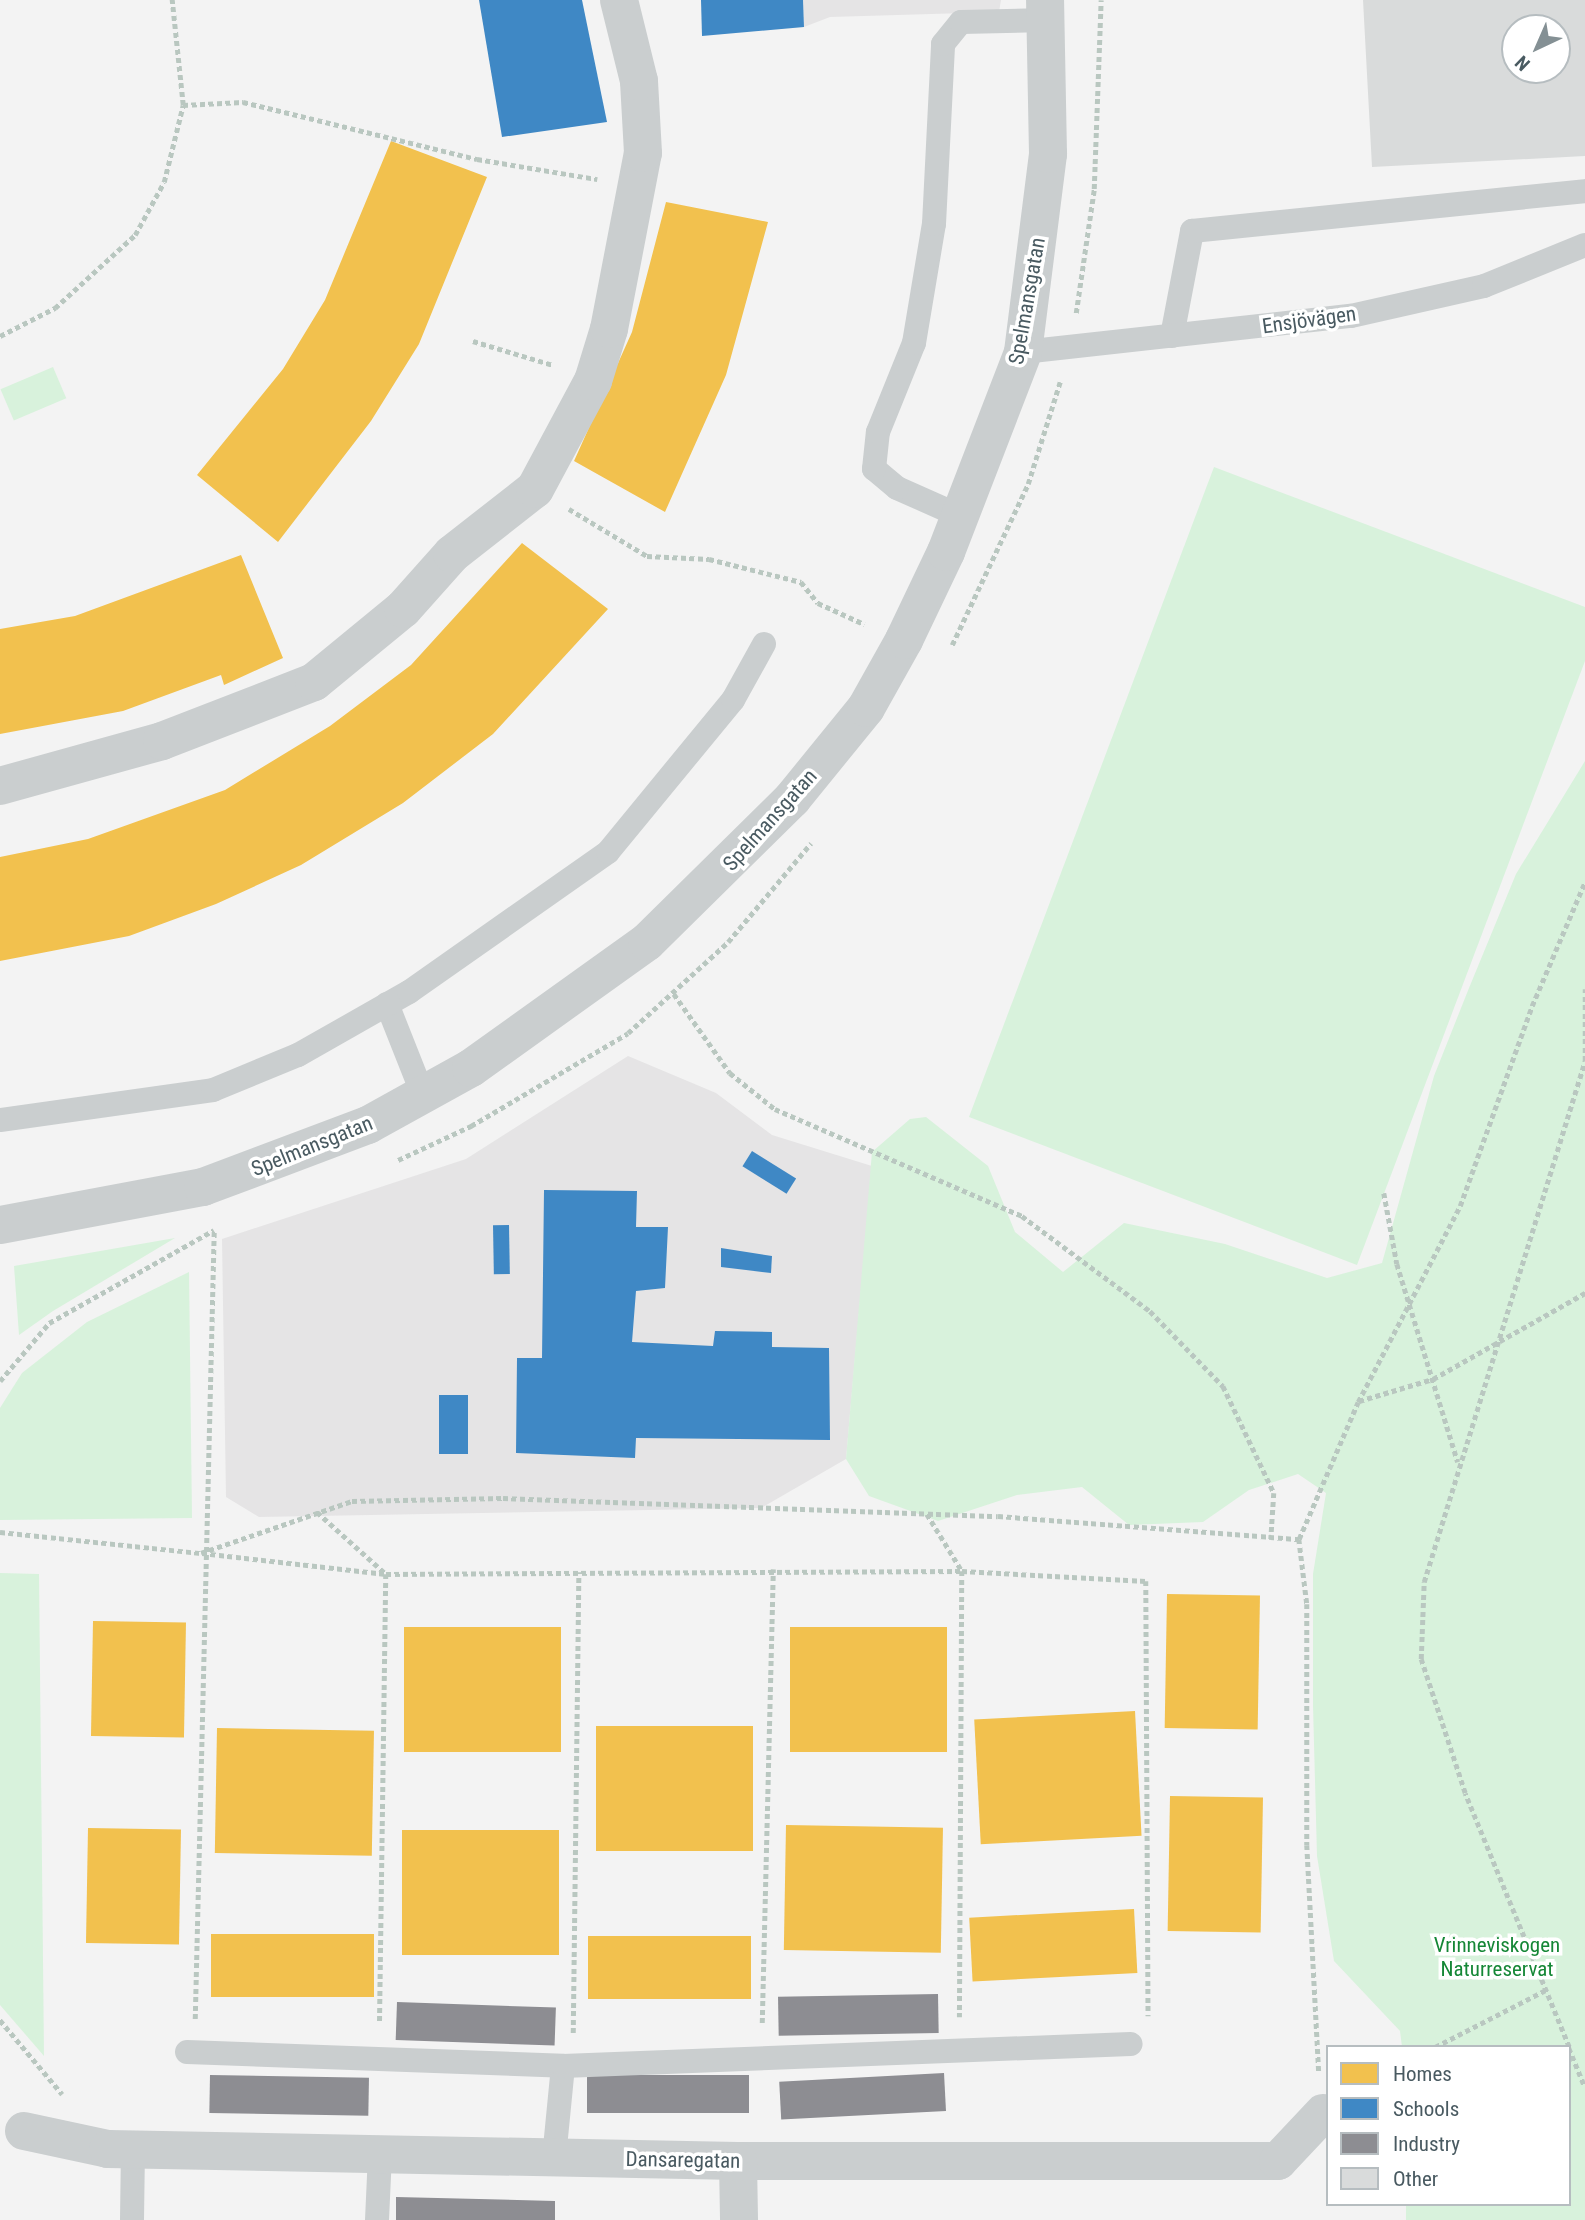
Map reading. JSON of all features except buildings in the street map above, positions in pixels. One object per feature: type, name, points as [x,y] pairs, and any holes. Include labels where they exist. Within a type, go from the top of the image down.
[{"type":"street","points":[[0,786],[162,741],[314,682],[403,610],[452,554],[535,489],[593,381],[610,329],[643,153],[639,81],[619,0]]},
{"type":"street","name":"Spelmansgatan","points":[[0,1225],[203,1187],[302,1154],[423,1095],[570,1000],[719,876],[866,708],[901,645],[960,516],[1023,352],[1048,154],[1046,10]]},
{"type":"street","name":"Dansaregatan","points":[[24,2131],[121,2149],[738,2161],[1278,2161],[1323,2113]]},
{"type":"street","points":[[738,2161],[739,2220]]},
{"type":"lane","points":[[960,516],[897,488],[874,469],[878,432],[914,343],[932,237],[943,44],[961,22],[1046,10]]},
{"type":"lane","points":[[1172,336],[1192,230],[1585,191]]},
{"type":"lane","name":"Ensjövägen","points":[[1023,352],[1351,316],[1484,286],[1585,245]]},
{"type":"lane","points":[[0,1120],[213,1090],[298,1055],[387,1004],[608,852],[733,700],[764,644]]},
{"type":"lane","points":[[387,1004],[423,1095]]},
{"type":"lane","points":[[191,2052],[568,2066],[762,2061],[1131,2044]]},
{"type":"lane","points":[[554,2158],[568,2066]]},
{"type":"lane","points":[[121,2149],[132,2220]]},
{"type":"lane","points":[[377,2220],[380,2154]]},
{"type":"path","points":[[0,336],[55,308],[135,235],[163,182],[183,105],[172,0]]},
{"type":"path","points":[[183,105],[243,102],[477,159],[636,186]]},
{"type":"path","points":[[473,341],[593,381]]},
{"type":"path","points":[[535,489],[648,556],[709,559],[800,582],[841,618],[901,645]]},
{"type":"path","points":[[1323,2113],[1312,1999],[1307,1604],[1299,1539],[1358,1402],[1411,1310],[1460,1206],[1585,882]]},
{"type":"path","points":[[1568,2045],[1465,1793],[1421,1659],[1424,1582],[1492,1349],[1585,1061],[1585,989]]},
{"type":"path","points":[[674,994],[730,1073],[775,1109],[1022,1216],[1150,1311],[1223,1386],[1274,1493],[1271,1539]]},
{"type":"path","points":[[1384,1194],[1411,1310],[1459,1463]]},
{"type":"path","points":[[191,2052],[201,1553],[214,1230]]},
{"type":"path","points":[[1358,1402],[1433,1379],[1492,1349],[1585,1293]]},
{"type":"path","points":[[201,1553],[352,1501],[503,1498],[927,1514],[1299,1539]]},
{"type":"path","points":[[317,1511],[386,1574],[380,2059]]},
{"type":"path","points":[[927,1514],[962,1571],[960,2052]]},
{"type":"path","points":[[0,1532],[386,1574],[773,1569],[962,1571],[1146,1581],[1149,2015],[1131,2044]]},
{"type":"path","points":[[762,2061],[773,1569]]},
{"type":"path","points":[[568,2066],[579,1572]]},
{"type":"path","points":[[1439,2045],[1546,1990]]},
{"type":"path","points":[[0,2020],[121,2149]]},
{"type":"path","points":[[1571,2053],[1585,2087]]},
{"type":"shaded area","points":[[803,0],[1001,0],[999,12],[830,17],[804,27]]},
{"type":"shaded area","points":[[628,1056],[716,1093],[772,1135],[872,1166],[846,1459],[761,1508],[259,1517],[226,1497],[222,1239],[466,1159]]},
{"type":"green space","points":[[53,367],[66,398],[14,421],[1,389]]},
{"type":"green space","points":[[1214,467],[1585,607],[1585,661],[1357,1265],[969,1117]]},
{"type":"green space","name":"Vrinneviskogen Naturreservat","points":[[1585,761],[1585,2220],[1406,2220],[1406,2206],[1571,2206],[1571,2045],[1402,2045],[1400,2031],[1334,1961],[1317,1856],[1313,1706],[1313,1574],[1326,1493],[1298,1474],[1249,1490],[1203,1522],[1129,1525],[1082,1487],[1017,1495],[938,1521],[869,1496],[846,1459],[872,1152],[910,1119],[926,1117],[988,1166],[1015,1232],[1063,1272],[1124,1223],[1225,1244],[1327,1278],[1382,1263],[1434,1076],[1516,874]]},
{"type":"green space","points":[[175,1238],[53,1311],[19,1335],[14,1266]]},
{"type":"green space","points":[[189,1272],[192,1518],[0,1520],[0,1408],[22,1373],[87,1322]]},
{"type":"green space","points":[[0,1573],[39,1574],[44,2056],[0,2005]]}]
